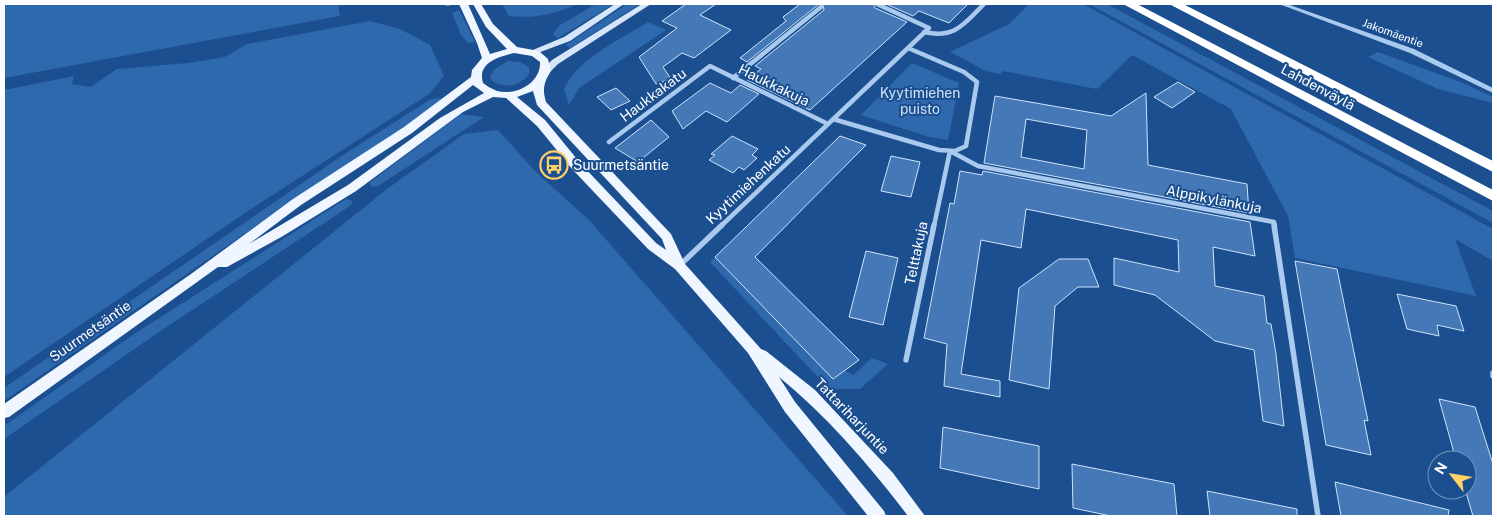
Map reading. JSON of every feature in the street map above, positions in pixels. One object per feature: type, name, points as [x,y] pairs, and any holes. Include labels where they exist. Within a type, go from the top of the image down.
[{"type":"highway","name":"Lahdenväylä","points":[[1129,4],[1493,196]]},
{"type":"highway","name":"Lahdenväylä","points":[[1175,4],[1493,167]]},
{"type":"main road","points":[[463,4],[482,43],[487,59]]},
{"type":"main road","points":[[477,4],[490,25],[514,50]]},
{"type":"main road","points":[[532,52],[567,39],[620,4]]},
{"type":"main road","points":[[547,70],[546,63],[542,57],[532,52],[514,50],[501,52],[487,59],[479,66],[475,79],[484,90],[492,93],[509,95],[529,89],[539,83],[547,70],[555,62],[647,4]]},
{"type":"main road","name":"Suurmetsäntie","points":[[4,412],[195,278],[289,207],[408,130],[475,79]]},
{"type":"main road","name":"Tattariharjuntie","points":[[539,83],[538,92],[541,102],[667,237],[679,266]]},
{"type":"main road","name":"Suurmetsäntie","points":[[195,278],[259,245],[320,208],[369,177],[467,104],[492,93]]},
{"type":"main road","name":"Tattariharjuntie","points":[[509,95],[541,123],[577,167],[652,246],[679,266],[753,349],[790,407],[878,516]]},
{"type":"main road","name":"Tattariharjuntie","points":[[753,349],[810,394],[888,478],[917,516]]},
{"type":"street","points":[[877,4],[929,28],[924,32]]},
{"type":"street","points":[[924,32],[938,36],[951,35],[984,4]]},
{"type":"street","name":"Jakomäentie","points":[[1282,4],[1412,50],[1493,91]]},
{"type":"street","points":[[733,78],[821,7]]},
{"type":"street","name":"Kyytimiehenkatu","points":[[679,266],[924,32]]},
{"type":"street","points":[[833,119],[923,147],[950,151],[960,150],[967,142],[977,82],[964,72],[908,48]]},
{"type":"street","name":"Haukkakuja","points":[[710,66],[828,124]]},
{"type":"street","name":"Haukkakatu","points":[[609,142],[710,66]]},
{"type":"street","name":"Telttakuja","points":[[906,360],[950,151]]},
{"type":"street","name":"Alppikylänkuja","points":[[950,151],[978,166],[1274,222],[1318,516]]},
{"type":"green space","points":[[4,4],[338,4],[340,16],[4,78]]},
{"type":"green space","points":[[502,4],[578,4],[561,11],[527,17],[509,16]]},
{"type":"green space","points":[[596,4],[614,4],[558,38],[553,34],[560,25]]},
{"type":"green space","points":[[627,4],[640,4],[570,48],[566,45]]},
{"type":"green space","points":[[1029,4],[1083,4],[1493,229],[1493,261],[1455,239],[1476,296],[1295,258],[1288,216],[1231,109],[1132,55],[1097,89],[1003,71],[1000,74],[986,71],[950,52],[1009,24]]},
{"type":"green space","points":[[1089,4],[1107,4],[1493,211],[1493,223]]},
{"type":"green space","points":[[459,10],[475,42],[468,43],[461,35],[452,13]]},
{"type":"green space","points":[[370,21],[400,29],[430,45],[444,76],[429,94],[254,207],[4,377],[4,90],[74,76],[72,84],[91,87],[117,69],[188,63],[225,57],[247,44]]},
{"type":"green space","points":[[648,22],[666,30],[579,88],[569,105],[564,89],[579,68],[613,43]]},
{"type":"green space","points":[[1378,52],[1463,83],[1493,97],[1493,103],[1438,89],[1368,57]]},
{"type":"green space","points":[[508,61],[520,62],[529,67],[529,74],[522,81],[512,85],[502,85],[492,81],[490,77],[493,70]]},
{"type":"green space","name":"Kyytimiehen puisto","points":[[912,63],[959,83],[948,140],[929,137],[861,115]]},
{"type":"green space","points":[[431,99],[443,99],[389,138],[296,198],[4,401],[4,388],[340,157]]},
{"type":"green space","points":[[461,114],[484,117],[378,186],[372,187],[369,183]]},
{"type":"green space","points":[[498,130],[535,171],[588,219],[848,516],[4,516],[4,497],[387,189],[464,134]]},
{"type":"green space","points":[[346,199],[353,201],[350,206],[162,330],[4,439],[4,426],[134,334]]},
{"type":"green space","points":[[715,257],[833,379],[845,370],[853,375],[872,358],[888,364],[860,389],[829,389],[710,262]]},
{"type":"building","points":[[686,4],[716,4],[700,15],[731,30],[694,58],[682,53],[663,67],[671,79],[656,84],[639,57],[677,28],[662,21]]},
{"type":"building","points":[[800,4],[819,4],[747,62],[740,58],[786,21],[783,17]]},
{"type":"building","points":[[823,4],[873,4],[875,8],[907,22],[810,110],[747,80],[761,69],[755,66],[824,10]]},
{"type":"building","points":[[886,4],[968,4],[949,23],[919,11],[913,16]]},
{"type":"building","points":[[1178,82],[1195,92],[1172,108],[1154,97]]},
{"type":"building","points":[[710,83],[731,93],[740,85],[759,94],[727,122],[706,111],[683,129],[672,111]]},
{"type":"building","points":[[616,88],[630,101],[611,110],[597,97]]},
{"type":"building","points":[[1146,93],[1148,165],[1247,184],[1249,213],[984,163],[995,96],[1111,116]],"holes":[[[1026,119],[1087,130],[1084,169],[1021,157]]]},
{"type":"building","points":[[651,120],[669,137],[638,162],[615,148]]},
{"type":"building","points":[[732,136],[758,149],[752,155],[757,158],[744,170],[739,167],[733,173],[709,160],[715,155],[711,154]]},
{"type":"building","points":[[840,136],[866,145],[755,257],[859,360],[833,379],[715,257]]},
{"type":"building","points":[[891,156],[920,162],[911,197],[881,191]]},
{"type":"building","points":[[960,171],[982,175],[983,171],[1250,222],[1255,256],[1213,247],[1215,286],[1264,296],[1267,323],[1271,324],[1276,354],[1284,426],[1263,421],[1254,350],[1215,341],[1155,295],[1114,285],[1114,258],[1179,272],[1178,240],[1026,209],[1021,248],[981,240],[961,374],[1000,381],[1000,397],[944,386],[947,344],[924,338],[950,203],[954,204]]},
{"type":"building","points":[[866,251],[898,258],[883,325],[849,317]]},
{"type":"building","points":[[1059,259],[1088,259],[1099,287],[1078,287],[1055,306],[1049,389],[1009,380],[1019,288]]},
{"type":"building","points":[[1295,261],[1337,269],[1368,421],[1364,420],[1371,455],[1326,445]]},
{"type":"building","points":[[1397,294],[1456,306],[1464,331],[1437,325],[1439,336],[1407,329]]},
{"type":"building","points":[[1439,399],[1475,407],[1493,464],[1493,516],[1473,516],[1468,500],[1477,500],[1477,450],[1453,450]]},
{"type":"building","points":[[943,427],[1039,446],[1039,489],[940,468]]},
{"type":"building","points":[[1072,464],[1174,484],[1177,516],[1111,516],[1073,508]]},
{"type":"building","points":[[1335,482],[1449,510],[1448,516],[1341,516]]},
{"type":"building","points":[[1207,491],[1297,509],[1297,516],[1210,516]]},
{"type":"place","name":"Suurmetsäntie","points":[[554,165]]}]
